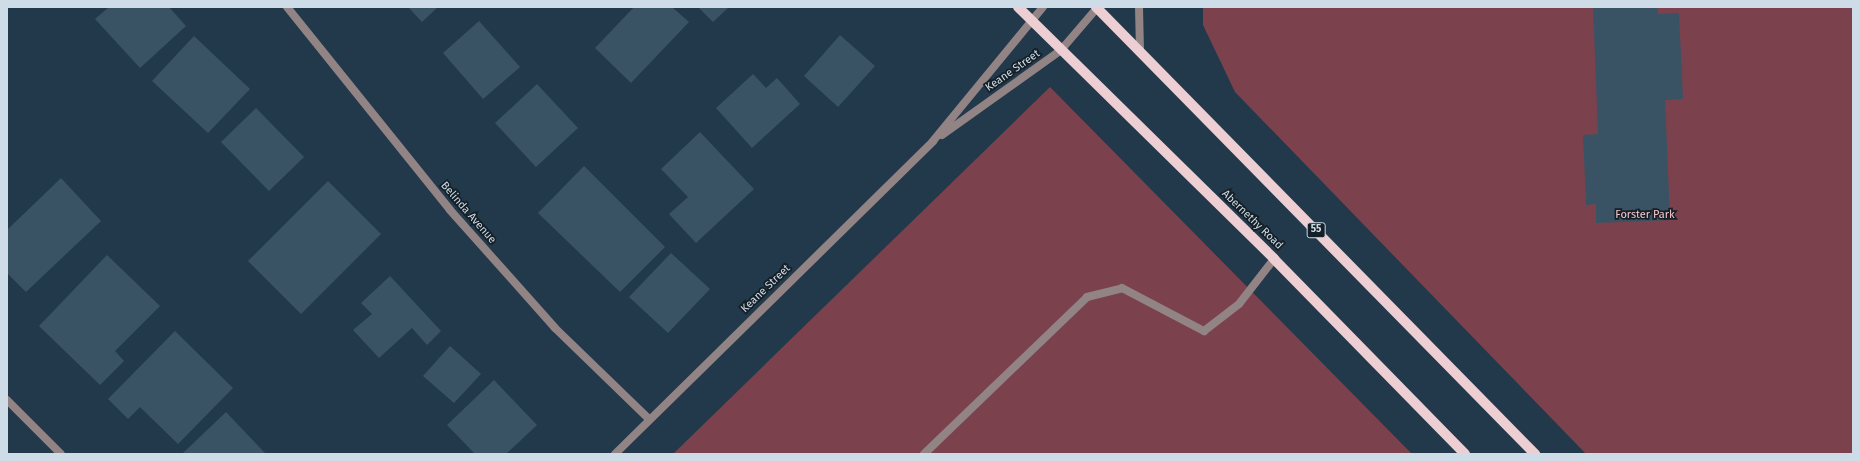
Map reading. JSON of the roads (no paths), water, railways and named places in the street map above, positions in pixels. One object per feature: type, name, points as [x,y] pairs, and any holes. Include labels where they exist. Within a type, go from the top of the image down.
[{"type":"main road","name":"Abernethy Road","points":[[1018,7],[1274,258],[1465,454]]},
{"type":"main road","name":"55","points":[[1096,7],[1535,454]]},
{"type":"street","name":"Belinda Avenue","points":[[287,7],[450,210],[556,328],[649,419]]},
{"type":"street","name":"Keane Street","points":[[615,454],[933,141],[1043,7]]},
{"type":"street","name":"Keane Street","points":[[933,141],[1062,50],[1096,7]]},
{"type":"street","points":[[1139,7],[1140,51]]},
{"type":"street","points":[[924,454],[1087,297],[1122,288],[1204,331],[1239,304],[1274,258]]},
{"type":"street","points":[[7,400],[61,454]]},
{"type":"park label","name":"Forster Park","points":[[1645,215]]}]
